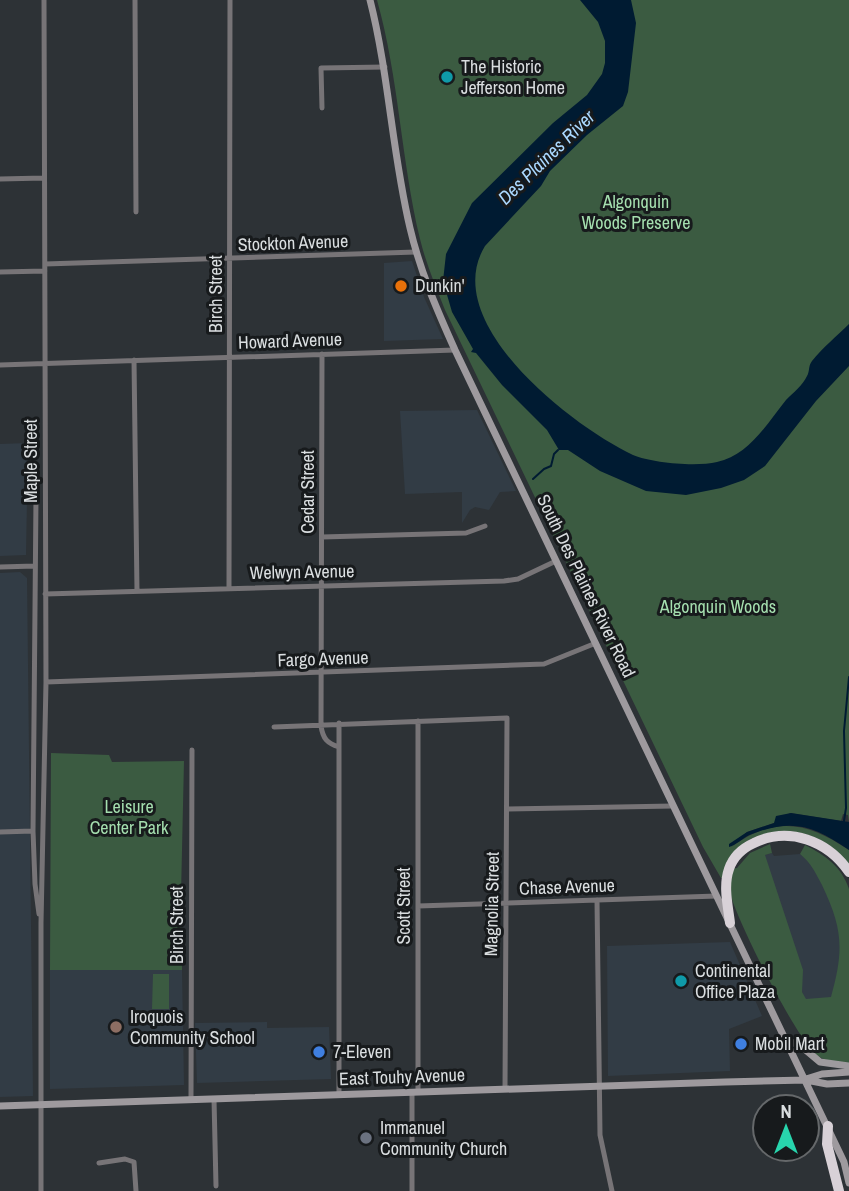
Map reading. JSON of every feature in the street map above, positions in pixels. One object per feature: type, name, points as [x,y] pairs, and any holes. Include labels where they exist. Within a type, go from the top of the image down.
[{"type":"highway","points":[[730,923],[726,888],[729,867],[741,852],[758,841],[783,835],[806,839],[831,852],[849,872]]},
{"type":"highway","points":[[828,1126],[827,1144],[839,1191]]},
{"type":"main road","name":"South Des Plaines River Road","points":[[370,0],[385,67],[406,209],[416,252],[455,349],[847,1164],[849,1183]]},
{"type":"main road","points":[[786,1040],[801,1046],[820,1062],[849,1066]]},
{"type":"main road","name":"East Touhy Avenue","points":[[806,1080],[822,1073],[849,1072]]},
{"type":"main road","name":"East Touhy Avenue","points":[[0,1106],[806,1080],[828,1084],[849,1083]]},
{"type":"street","name":"Maple Street","points":[[41,1191],[41,923],[46,682],[44,0]]},
{"type":"street","points":[[135,0],[136,212]]},
{"type":"street","name":"Birch Street","points":[[229,588],[230,0]]},
{"type":"street","points":[[321,108],[321,68],[385,67]]},
{"type":"street","points":[[0,179],[44,178]]},
{"type":"street","name":"Stockton Avenue","points":[[0,272],[44,267],[416,252]]},
{"type":"street","name":"Howard Avenue","points":[[0,365],[455,349]]},
{"type":"street","name":"Cedar Street","points":[[321,726],[322,354]]},
{"type":"street","points":[[134,360],[136,591]]},
{"type":"street","name":"Maple Street","points":[[36,497],[33,831],[35,884],[41,923]]},
{"type":"street","points":[[322,537],[466,533],[485,526]]},
{"type":"street","name":"Welwyn Avenue","points":[[45,594],[504,581],[518,579],[556,561]]},
{"type":"street","points":[[0,567],[35,566]]},
{"type":"street","name":"Fargo Avenue","points":[[46,682],[544,664],[596,643]]},
{"type":"street","name":"Magnolia Street","points":[[418,720],[507,718],[505,1089]]},
{"type":"street","points":[[274,727],[418,720]]},
{"type":"street","name":"Scott Street","points":[[412,1191],[418,906],[418,720]]},
{"type":"street","points":[[339,723],[339,1095]]},
{"type":"street","points":[[321,726],[323,738],[339,747]]},
{"type":"street","name":"Birch Street","points":[[191,1100],[192,750]]},
{"type":"street","points":[[507,809],[673,806]]},
{"type":"street","points":[[0,832],[33,831]]},
{"type":"street","name":"Chase Avenue","points":[[418,906],[717,896]]},
{"type":"street","points":[[597,900],[600,1135],[612,1191]]},
{"type":"street","points":[[214,1099],[216,1186]]},
{"type":"street","points":[[99,1163],[125,1159],[134,1162],[136,1191]]},
{"type":"shaded area","points":[[412,261],[424,297],[443,339],[384,341],[384,263]]},
{"type":"shaded area","points":[[477,410],[516,491],[500,492],[489,510],[475,507],[462,523],[462,492],[405,494],[400,411]]},
{"type":"shaded area","points":[[28,443],[26,555],[0,556],[0,444]]},
{"type":"shaded area","points":[[20,572],[27,578],[33,1096],[0,1097],[0,573]]},
{"type":"shaded area","points":[[772,853],[774,856],[800,854],[831,877],[847,921],[823,1050],[753,858]]},
{"type":"shaded area","points":[[730,942],[762,1016],[729,1029],[730,1071],[608,1076],[607,946]]},
{"type":"shaded area","name":"Iroquois Community School","points":[[50,970],[182,970],[184,1085],[50,1089]]},
{"type":"shaded area","points":[[267,1022],[267,1028],[329,1027],[331,1079],[197,1083],[195,1023]]},
{"type":"green space","name":"Algonquin Woods Preserve","points":[[377,0],[849,0],[849,822],[848,815],[843,814],[841,821],[790,813],[774,823],[747,832],[731,847],[762,830],[790,826],[804,828],[849,850],[849,865],[830,846],[819,840],[808,835],[782,831],[745,842],[721,878],[703,847],[445,310],[422,248],[408,179],[390,59]]},
{"type":"green space","name":"Leisure Center Park","points":[[51,753],[109,755],[112,762],[184,761],[182,970],[50,970]]},
{"type":"green space","points":[[770,844],[772,853],[765,855],[803,970],[802,992],[806,999],[831,997],[838,966],[839,940],[834,914],[822,885],[800,854],[805,845],[832,862],[849,889],[849,1063],[822,1058],[809,1046],[756,955],[736,910],[730,893],[732,869],[737,868],[750,853]]},
{"type":"green space","points":[[153,974],[169,974],[169,1009],[152,1009]]},
{"type":"water","name":"Des Plaines River","points":[[580,0],[631,0],[636,23],[628,92],[623,106],[587,135],[550,171],[541,186],[485,246],[475,276],[480,307],[495,339],[519,369],[547,397],[578,421],[633,455],[686,464],[728,459],[747,446],[803,383],[816,356],[849,324],[849,366],[816,401],[765,466],[744,480],[721,488],[686,495],[646,491],[600,471],[568,450],[559,450],[547,430],[502,385],[476,353],[471,352],[473,349],[452,312],[443,281],[446,254],[472,203],[553,123],[587,95],[602,74],[605,41],[598,22]]},
{"type":"water","points":[[791,813],[849,822],[849,850],[814,830],[791,826],[780,826],[752,834],[729,847],[729,844],[747,832],[774,823],[776,816]]},
{"type":"waterway","points":[[533,479],[551,466],[558,450]]},
{"type":"waterway","points":[[844,821],[844,731],[849,677]]},
{"type":"place","name":"The Historic Jefferson Home","points":[[447,77]]},
{"type":"place","name":"Dunkin'","points":[[401,286]]},
{"type":"place","name":"Continental Office Plaza","points":[[681,981]]},
{"type":"place","name":"Iroquois Community School","points":[[116,1027]]},
{"type":"place","name":"Mobil Mart","points":[[741,1044]]},
{"type":"place","name":"7-Eleven","points":[[319,1052]]},
{"type":"place","name":"Immanuel Community Church","points":[[366,1138]]},
{"type":"park label","name":"Algonquin Woods","points":[[718,607]]}]
